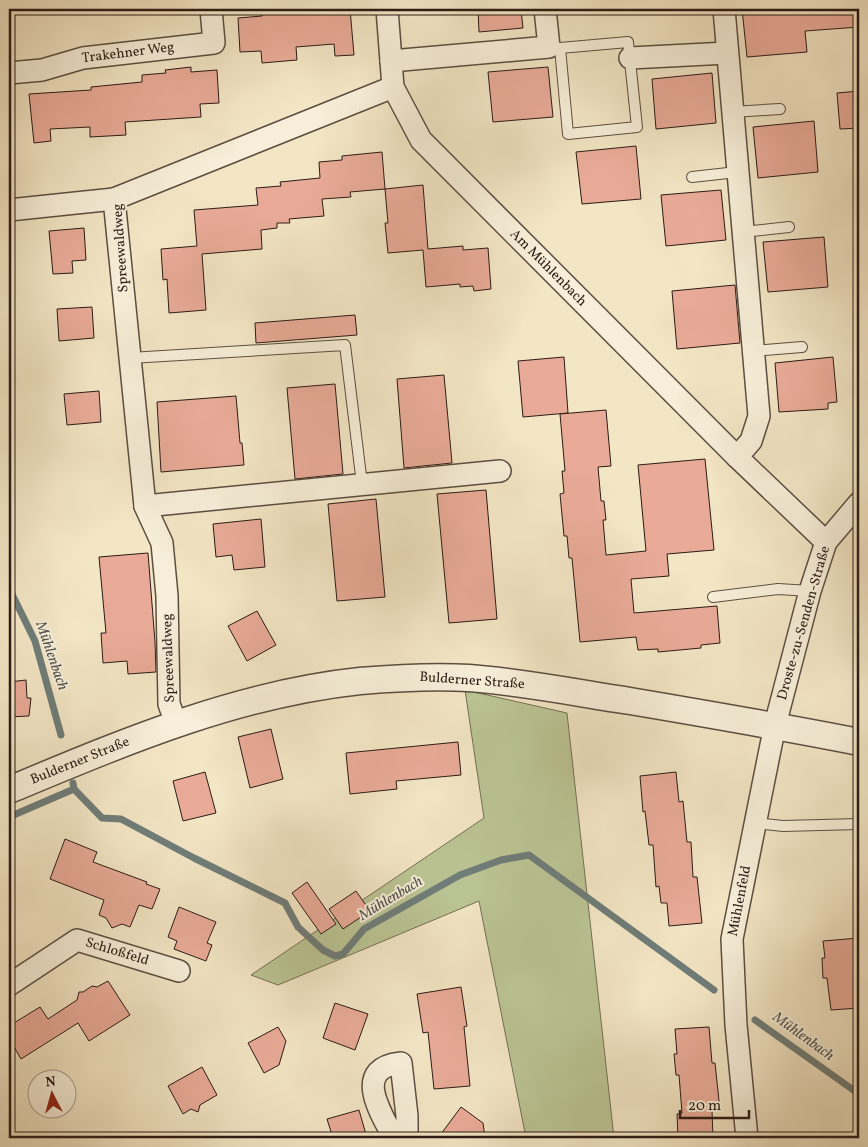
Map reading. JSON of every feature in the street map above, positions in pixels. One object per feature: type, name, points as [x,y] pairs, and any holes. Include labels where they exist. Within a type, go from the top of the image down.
[{"type":"street","name":"Trakehner Weg","points":[[9,73],[42,70],[83,58],[214,43],[211,9]]},
{"type":"street","name":"Am Mühlenbach","points":[[386,9],[393,88],[421,140],[737,457],[826,542]]},
{"type":"street","points":[[391,61],[554,47],[545,9]]},
{"type":"street","points":[[724,9],[759,416],[751,441],[737,457]]},
{"type":"street","points":[[630,58],[727,53]]},
{"type":"street","name":"Spreewaldweg","points":[[176,723],[169,704],[167,596],[162,543],[145,506],[114,199],[393,88]]},
{"type":"street","points":[[9,210],[114,199]]},
{"type":"street","points":[[145,506],[500,471]]},
{"type":"street","name":"Droste-zu-Senden-Straße","points":[[776,725],[810,590],[826,542],[859,503]]},
{"type":"street","name":"Bulderner Straße","points":[[9,790],[107,748],[176,723],[269,697],[358,681],[418,677],[468,678],[531,685],[776,725],[859,742]]},
{"type":"street","name":"Mühlenfeld","points":[[747,1138],[736,1024],[732,939],[776,725]]},
{"type":"street","name":"Schloßfeld","points":[[9,985],[77,940],[178,971]]},
{"type":"street","points":[[394,1138],[375,1099],[372,1085],[377,1073],[390,1064],[401,1063],[407,1116],[407,1138]]},
{"type":"lane","points":[[628,42],[637,127],[568,134],[554,47],[628,42]]},
{"type":"lane","points":[[732,112],[780,108]]},
{"type":"lane","points":[[692,177],[737,172]]},
{"type":"lane","points":[[743,232],[789,227]]},
{"type":"lane","points":[[130,358],[345,345],[362,484]]},
{"type":"lane","points":[[753,351],[802,347]]},
{"type":"lane","points":[[713,597],[778,589],[810,590]]},
{"type":"lane","points":[[756,823],[783,826],[859,824]]},
{"type":"green space","points":[[465,690],[567,713],[614,1138],[526,1138],[479,901],[278,985],[251,975],[484,818]]},
{"type":"building","points":[[350,9],[354,55],[335,56],[334,44],[296,47],[297,60],[262,63],[261,51],[240,52],[238,18],[262,16],[261,12],[287,10],[287,13]]},
{"type":"building","points":[[478,9],[521,9],[523,28],[479,32]]},
{"type":"building","points":[[742,9],[859,9],[859,27],[805,31],[807,52],[747,57]]},
{"type":"building","points":[[191,67],[191,72],[217,70],[219,103],[200,104],[201,117],[125,122],[126,135],[90,137],[90,127],[50,129],[51,141],[34,143],[29,94],[91,90],[91,87],[142,82],[142,75],[166,73],[165,70]]},
{"type":"building","points":[[548,67],[553,117],[493,122],[488,72]]},
{"type":"building","points":[[712,73],[716,123],[656,129],[652,79]]},
{"type":"building","points":[[859,91],[859,128],[840,129],[837,93]]},
{"type":"building","points":[[814,121],[818,172],[758,178],[753,127]]},
{"type":"building","points":[[636,146],[641,199],[582,204],[576,152]]},
{"type":"building","points":[[382,152],[385,189],[350,192],[351,197],[322,199],[324,216],[289,219],[290,223],[277,223],[277,228],[261,230],[262,249],[202,254],[206,310],[169,313],[167,279],[163,280],[161,249],[197,246],[194,210],[258,205],[256,188],[281,186],[280,182],[320,178],[319,162],[342,160],[342,156]]},
{"type":"building","points":[[423,185],[428,249],[463,246],[463,250],[488,248],[491,289],[474,291],[473,286],[460,287],[460,284],[426,287],[423,250],[388,253],[385,223],[388,223],[385,189]]},
{"type":"building","points":[[721,190],[726,240],[666,246],[661,195]]},
{"type":"building","points":[[84,228],[86,260],[72,261],[73,273],[53,274],[49,231]]},
{"type":"building","points":[[824,237],[828,287],[768,292],[763,242]]},
{"type":"building","points":[[735,285],[740,343],[677,349],[672,291]]},
{"type":"building","points":[[92,307],[94,338],[59,341],[57,309]]},
{"type":"building","points":[[355,315],[357,335],[256,343],[255,323]]},
{"type":"building","points":[[564,357],[568,413],[523,417],[518,361]]},
{"type":"building","points":[[833,357],[837,402],[828,403],[828,409],[779,412],[775,363]]},
{"type":"building","points":[[444,375],[452,463],[404,468],[397,379]]},
{"type":"building","points":[[335,384],[343,474],[295,479],[287,388]]},
{"type":"building","points":[[99,391],[101,422],[67,425],[64,394]]},
{"type":"building","points":[[236,396],[244,465],[161,472],[157,402]]},
{"type":"building","points":[[606,410],[611,466],[598,467],[601,501],[604,501],[606,520],[603,520],[606,555],[646,551],[638,465],[705,459],[714,550],[667,554],[669,576],[631,579],[634,613],[717,606],[720,643],[701,645],[701,648],[658,652],[658,649],[638,650],[636,637],[580,642],[572,558],[569,558],[567,536],[564,536],[560,494],[564,493],[562,471],[565,471],[560,414]]},
{"type":"building","points":[[486,490],[497,619],[449,623],[437,494]]},
{"type":"building","points":[[376,499],[385,597],[337,601],[328,504]]},
{"type":"building","points":[[261,519],[265,567],[234,570],[232,555],[216,557],[213,524]]},
{"type":"building","points":[[148,553],[156,672],[128,674],[127,661],[103,663],[101,633],[106,633],[99,557]]},
{"type":"building","points":[[257,611],[276,645],[247,661],[228,626]]},
{"type":"building","points":[[26,680],[27,698],[31,698],[29,716],[9,717],[9,682]]},
{"type":"building","points":[[271,729],[283,779],[250,788],[238,737]]},
{"type":"building","points":[[458,742],[461,775],[396,781],[397,789],[350,794],[346,753]]},
{"type":"building","points":[[205,772],[216,813],[183,821],[173,781]]},
{"type":"building","points":[[676,772],[679,802],[683,801],[687,842],[691,842],[693,877],[697,877],[702,923],[669,926],[667,903],[661,903],[659,886],[656,887],[653,845],[649,845],[645,811],[643,812],[640,776]]},
{"type":"building","points":[[65,839],[97,852],[93,862],[147,882],[146,884],[160,889],[152,909],[139,905],[130,927],[122,924],[112,928],[106,918],[99,915],[104,900],[50,879]]},
{"type":"building","points":[[307,882],[336,924],[321,934],[292,893]]},
{"type":"building","points":[[356,891],[370,911],[343,929],[329,909]]},
{"type":"building","points":[[179,907],[216,922],[207,943],[212,945],[206,961],[174,949],[177,941],[168,937]]},
{"type":"building","points":[[859,938],[859,1008],[831,1010],[827,978],[823,978],[822,958],[825,958],[823,941]]},
{"type":"building","points":[[108,981],[130,1015],[89,1041],[78,1023],[21,1059],[9,1038],[9,1026],[40,1007],[48,1019],[77,1000],[79,992],[83,992],[92,986],[97,987]]},
{"type":"building","points":[[461,987],[467,1026],[464,1027],[470,1086],[434,1089],[428,1032],[423,1033],[417,994]]},
{"type":"building","points":[[335,1003],[368,1014],[355,1050],[323,1038]]},
{"type":"building","points":[[278,1027],[286,1041],[279,1065],[264,1073],[248,1043]]},
{"type":"building","points":[[709,1027],[712,1063],[715,1063],[720,1110],[712,1111],[713,1138],[678,1138],[677,1114],[682,1113],[679,1075],[676,1075],[674,1054],[677,1054],[675,1029]]},
{"type":"building","points":[[202,1067],[217,1095],[200,1105],[198,1112],[191,1109],[183,1114],[168,1086]]},
{"type":"building","points":[[461,1107],[483,1123],[485,1138],[438,1138]]},
{"type":"building","points":[[359,1110],[367,1138],[333,1138],[327,1119]]},
{"type":"waterway","name":"Mühlenbach","points":[[9,588],[35,641],[61,735]]},
{"type":"waterway","name":"Mühlenbach","points":[[73,783],[74,789],[102,818],[121,819],[285,903],[298,927],[323,950],[335,956],[343,954],[364,929],[460,875],[501,860],[529,855],[714,990]]},
{"type":"waterway","points":[[9,817],[74,789]]},
{"type":"waterway","name":"Mühlenbach","points":[[755,1020],[859,1094]]}]
